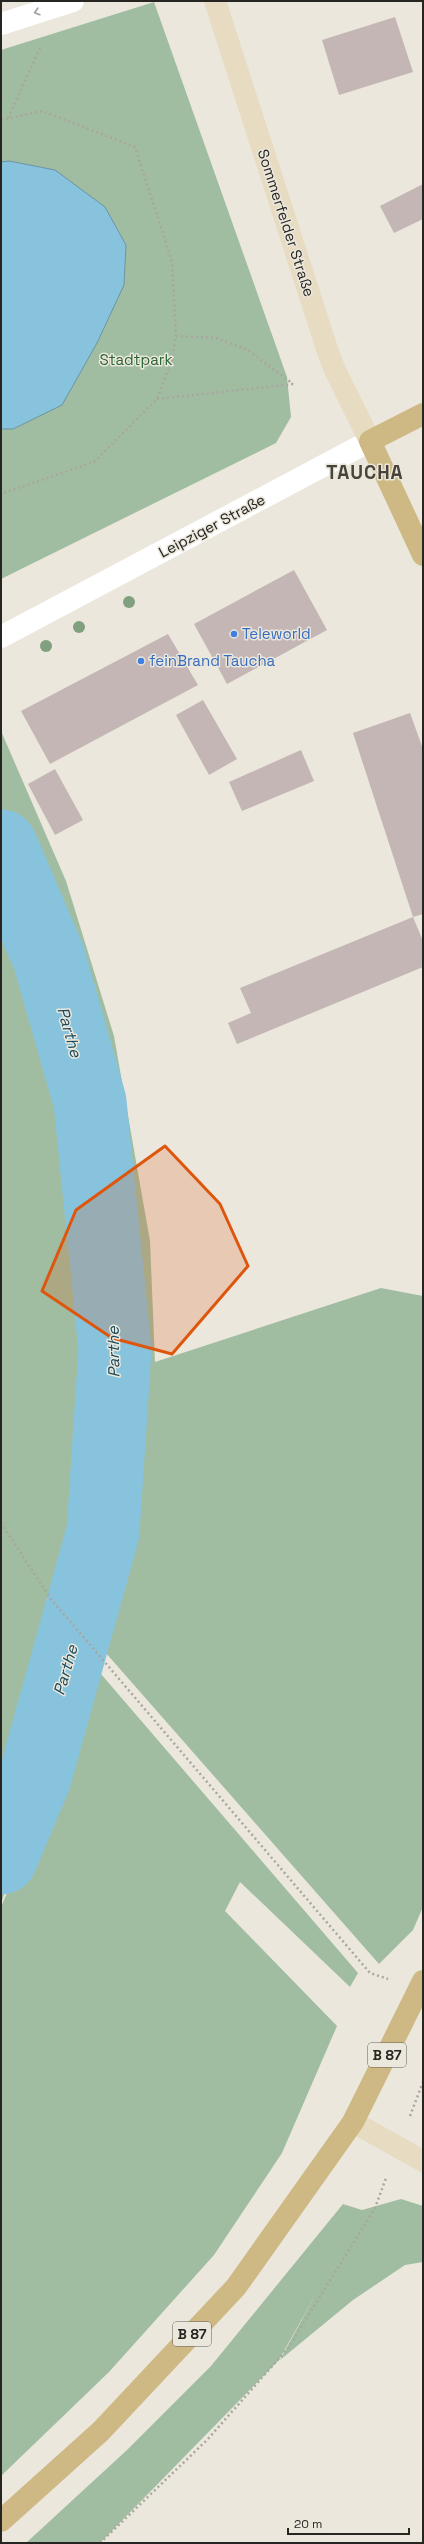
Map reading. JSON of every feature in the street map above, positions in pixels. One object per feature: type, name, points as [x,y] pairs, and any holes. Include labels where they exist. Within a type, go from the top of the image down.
[{"type":"main road","name":"Sommerfelder Straße","points":[[215,1],[332,362],[370,441]]},
{"type":"main road","name":"Leipziger Straße","points":[[370,441],[423,414]]},
{"type":"main road","points":[[370,441],[423,555]]},
{"type":"main road","name":"B 87","points":[[1,2521],[101,2432],[236,2287],[353,2122],[423,1981]]},
{"type":"main road","points":[[353,2122],[423,2161]]},
{"type":"street","points":[[1,24],[73,1]]},
{"type":"street","name":"Leipziger Straße","points":[[1,637],[370,441]]},
{"type":"path","points":[[8,119],[42,44]]},
{"type":"path","points":[[1,120],[42,111],[135,147],[172,262],[176,336],[172,360],[157,399],[94,462],[2,495]]},
{"type":"path","points":[[157,399],[294,384],[248,350],[216,338],[176,336]]},
{"type":"path","points":[[1,1523],[50,1598],[105,1666],[370,1973],[395,1981]]},
{"type":"path","points":[[417,2099],[423,2082]]},
{"type":"path","points":[[100,2543],[208,2439],[288,2348],[375,2208],[384,2183]]},
{"type":"highlighted area","points":[[165,1146],[220,1204],[248,1266],[172,1354],[112,1338],[42,1291],[76,1210]]},
{"type":"green space","name":"Stadtpark","points":[[154,2],[287,377],[291,417],[276,443],[1,579],[1,50]]},
{"type":"green space","points":[[1,731],[66,881],[114,1036],[150,1241],[155,1362],[381,1288],[423,1296],[423,1907],[413,1930],[379,1964],[98,1644],[76,1668],[1,1904]]},
{"type":"green space","points":[[101,1674],[358,1973],[350,1987],[240,1882],[225,1911],[337,2026],[282,2153],[214,2255],[109,2372],[1,2476],[1,1907]]},
{"type":"green space","points":[[401,2199],[423,2206],[423,2262],[405,2265],[353,2300],[280,2360],[317,2292],[279,2360],[100,2543],[26,2543],[127,2450],[211,2366],[343,2204],[362,2210]]},
{"type":"water","points":[[9,161],[55,170],[105,207],[126,245],[124,285],[97,343],[62,405],[13,429],[1,429],[1,162]]},
{"type":"building","points":[[395,17],[413,72],[339,95],[322,40]]},
{"type":"building","points":[[423,184],[423,219],[394,233],[380,206]]},
{"type":"building","points":[[294,570],[327,630],[227,684],[194,624]]},
{"type":"building","points":[[168,634],[198,685],[50,764],[21,711]]},
{"type":"building","points":[[203,700],[237,759],[209,775],[176,715]]},
{"type":"building","points":[[410,713],[423,749],[423,914],[413,917],[353,733]]},
{"type":"building","points":[[301,750],[314,781],[242,811],[229,782]]},
{"type":"building","points":[[55,769],[83,820],[55,835],[28,784]]},
{"type":"building","points":[[413,917],[423,941],[423,967],[237,1044],[228,1023],[251,1013],[240,988]]},
{"type":"waterway","name":"Parthe","points":[[1,846],[49,958],[90,1102],[115,1349],[103,1532],[35,1777],[1,1858]]},
{"type":"place","name":"Teleworld","points":[[234,634]]},
{"type":"place","name":"feinBrand Taucha","points":[[141,661]]},
{"type":"district","name":"TAUCHA","points":[[365,472]]}]
